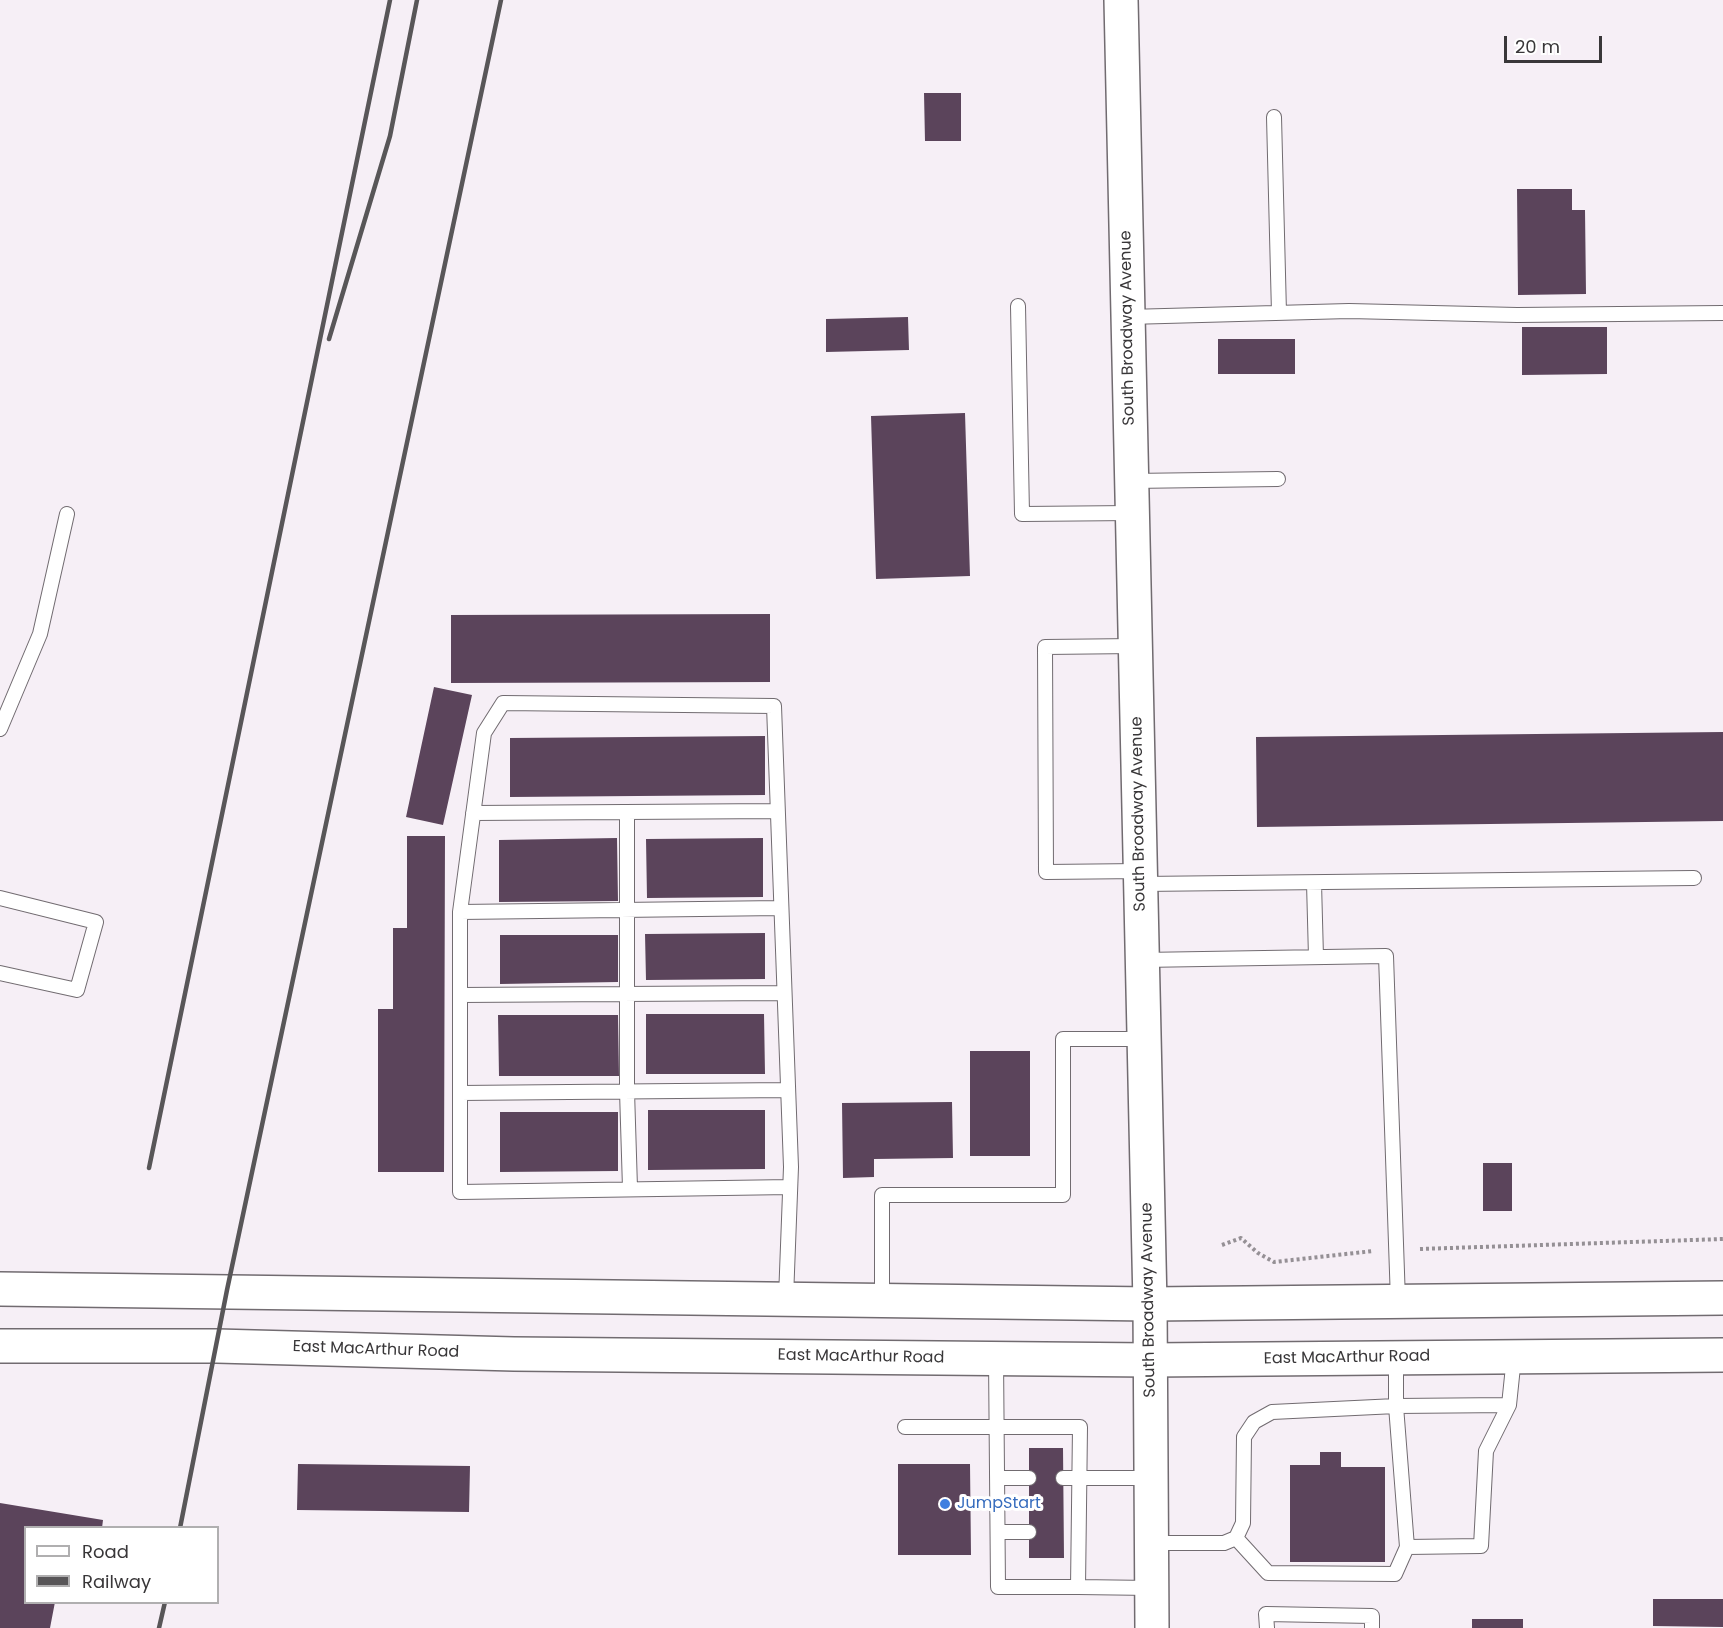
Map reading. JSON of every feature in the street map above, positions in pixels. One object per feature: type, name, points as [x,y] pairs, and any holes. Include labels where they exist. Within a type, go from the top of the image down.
[{"type":"street","name":"South Broadway Avenue","points":[[1121,0],[1150,1304],[1152,1628]]},
{"type":"street","points":[[0,1288],[1150,1304],[1723,1298]]},
{"type":"street","name":"East MacArthur Road","points":[[0,1346],[218,1346],[514,1354],[1150,1360],[1723,1355]]},
{"type":"lane","points":[[1274,117],[1279,314]]},
{"type":"lane","points":[[1018,306],[1022,514],[1132,497],[1278,479]]},
{"type":"lane","points":[[1128,317],[1349,311],[1517,315],[1723,313]]},
{"type":"lane","points":[[0,729],[40,634],[67,514]]},
{"type":"lane","points":[[1135,646],[1045,647],[1046,872],[1141,878],[1314,883],[1694,878]]},
{"type":"lane","points":[[786,1298],[790,1186],[774,706],[503,703],[484,733],[460,912],[460,1192],[790,1186]]},
{"type":"lane","points":[[473,813],[777,811]]},
{"type":"lane","points":[[627,812],[627,1091],[630,1188]]},
{"type":"lane","points":[[1314,883],[1316,957]]},
{"type":"lane","points":[[0,898],[96,922],[77,990],[0,973]]},
{"type":"lane","points":[[460,912],[780,908]]},
{"type":"lane","points":[[1143,960],[1386,956],[1398,1301]]},
{"type":"lane","points":[[460,995],[783,993]]},
{"type":"lane","points":[[882,1299],[882,1195],[1063,1195],[1063,1039],[1144,1039]]},
{"type":"lane","points":[[460,1093],[787,1090]]},
{"type":"lane","points":[[1407,1547],[1481,1546],[1486,1451],[1509,1405],[1514,1357]]},
{"type":"lane","points":[[996,1358],[998,1587],[1151,1588]]},
{"type":"lane","points":[[1236,1538],[1269,1573],[1395,1574],[1407,1547],[1396,1406],[1396,1358]]},
{"type":"lane","points":[[1151,1542],[1224,1543],[1236,1538],[1243,1523],[1244,1437],[1254,1422],[1272,1412],[1396,1406],[1509,1405]]},
{"type":"lane","points":[[905,1426],[1080,1426],[1078,1587]]},
{"type":"lane","points":[[997,1478],[1029,1478]]},
{"type":"lane","points":[[1064,1478],[1151,1478]]},
{"type":"lane","points":[[998,1532],[1029,1532]]},
{"type":"lane","points":[[1064,1532],[1078,1532]]},
{"type":"lane","points":[[1267,1628],[1266,1614],[1372,1616],[1372,1628]]},
{"type":"path","points":[[1221,1245],[1241,1238],[1258,1253],[1274,1262],[1395,1250],[1723,1239]]},
{"type":"building","points":[[924,93],[961,93],[961,141],[925,141]]},
{"type":"building","points":[[1517,189],[1572,189],[1572,210],[1585,210],[1586,294],[1518,295]]},
{"type":"building","points":[[908,317],[909,350],[826,352],[826,319]]},
{"type":"building","points":[[1522,327],[1607,327],[1607,374],[1522,375]]},
{"type":"building","points":[[1218,339],[1295,339],[1295,374],[1218,374]]},
{"type":"building","points":[[965,413],[970,576],[876,579],[871,416]]},
{"type":"building","points":[[770,614],[770,682],[451,683],[451,615]]},
{"type":"building","points":[[434,687],[472,695],[443,825],[406,817]]},
{"type":"building","points":[[1723,732],[1723,821],[1257,827],[1256,737]]},
{"type":"building","points":[[765,736],[765,795],[510,797],[510,738]]},
{"type":"building","points":[[407,836],[445,836],[444,1172],[378,1172],[378,1009],[393,1009],[393,928],[407,928]]},
{"type":"building","points":[[617,838],[618,901],[499,902],[499,840]]},
{"type":"building","points":[[763,838],[763,897],[647,898],[646,839]]},
{"type":"building","points":[[765,933],[765,979],[646,980],[645,934]]},
{"type":"building","points":[[500,935],[618,935],[618,982],[500,984]]},
{"type":"building","points":[[646,1014],[764,1014],[765,1074],[646,1074]]},
{"type":"building","points":[[498,1015],[618,1015],[619,1076],[499,1076]]},
{"type":"building","points":[[970,1051],[1030,1051],[1030,1156],[970,1156]]},
{"type":"building","points":[[952,1102],[953,1158],[874,1159],[874,1177],[843,1178],[842,1103]]},
{"type":"building","points":[[648,1110],[765,1110],[765,1169],[648,1170]]},
{"type":"building","points":[[500,1112],[618,1112],[618,1171],[500,1172]]},
{"type":"building","points":[[1483,1163],[1512,1163],[1512,1211],[1483,1211]]},
{"type":"building","points":[[1029,1448],[1063,1448],[1064,1558],[1029,1558]]},
{"type":"building","points":[[1320,1452],[1341,1452],[1341,1467],[1385,1467],[1385,1562],[1290,1562],[1290,1465],[1320,1465]]},
{"type":"building","points":[[298,1464],[470,1466],[469,1512],[297,1510]]},
{"type":"building","points":[[898,1464],[970,1464],[971,1555],[898,1555]]},
{"type":"building","points":[[0,1503],[103,1520],[102,1526],[24,1526],[24,1604],[55,1604],[50,1628],[0,1628]]},
{"type":"building","points":[[1653,1599],[1723,1599],[1723,1627],[1653,1626]]},
{"type":"building","points":[[1472,1619],[1523,1619],[1523,1628],[1472,1628]]},
{"type":"railway","points":[[149,1168],[390,0]]},
{"type":"railway","points":[[329,339],[390,136],[417,0]]},
{"type":"railway","points":[[180,1526],[227,1290],[501,0]]},
{"type":"railway","points":[[159,1628],[165,1604]]},
{"type":"place","name":"JumpStart","points":[[945,1504]]}]
